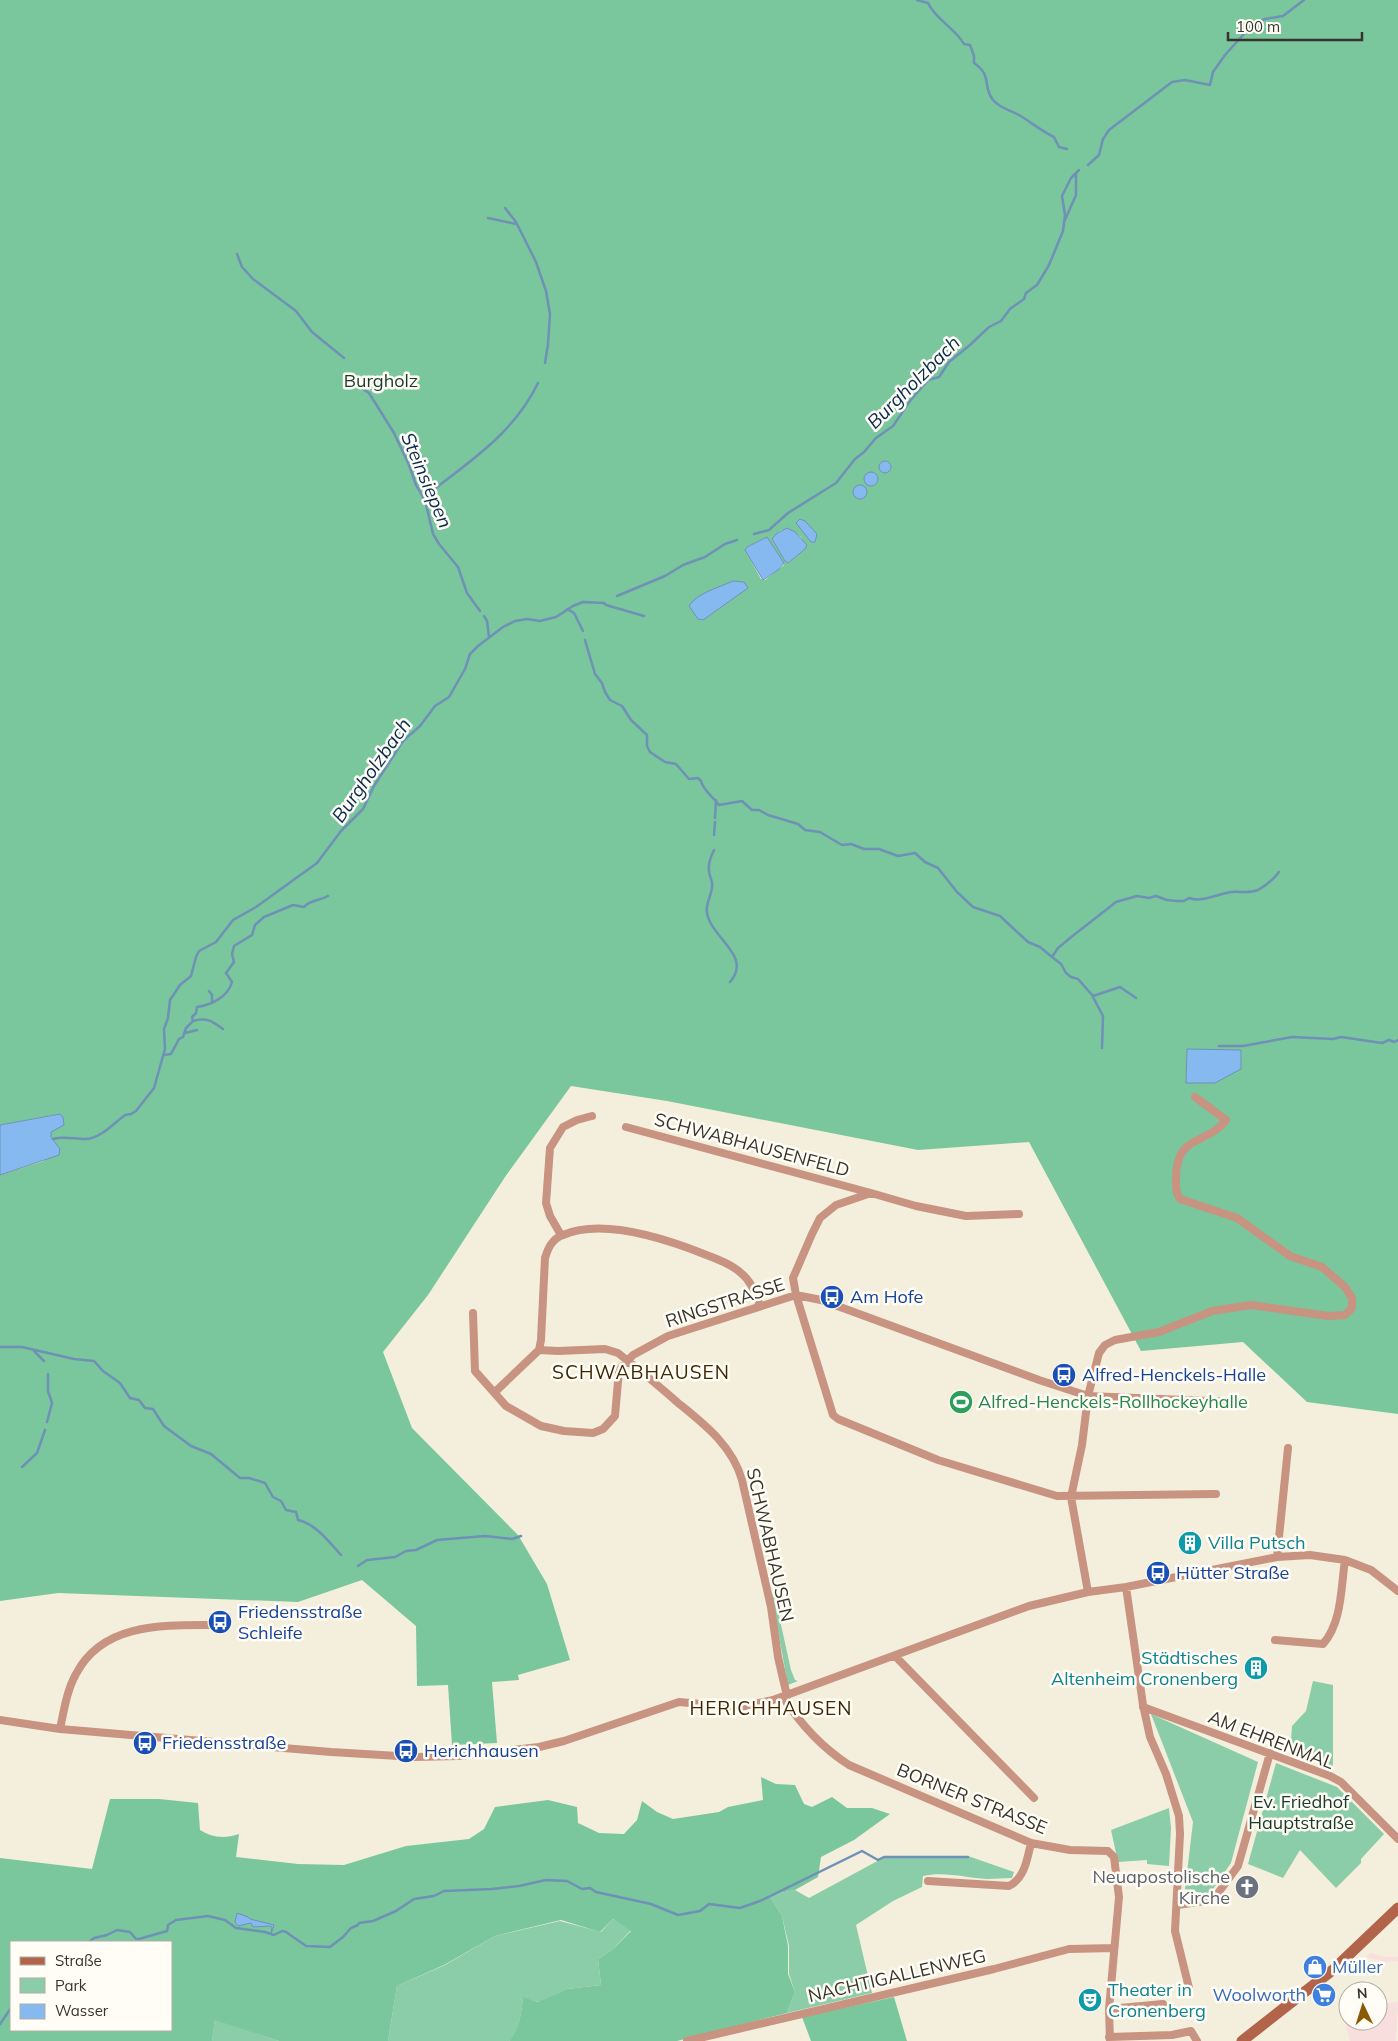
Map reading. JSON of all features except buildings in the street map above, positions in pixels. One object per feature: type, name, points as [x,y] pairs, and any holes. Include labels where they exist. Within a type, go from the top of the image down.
[{"type":"main road","points":[[1245,2040],[1334,1969],[1398,1908]]},
{"type":"street","points":[[1088,1592],[1071,1497],[1082,1445],[1088,1396],[1099,1353],[1105,1346],[1115,1340],[1159,1332],[1212,1311],[1251,1305],[1328,1316],[1345,1315],[1352,1308],[1352,1298],[1345,1287],[1322,1267],[1290,1256],[1237,1218],[1180,1199],[1176,1192],[1176,1164],[1182,1152],[1193,1140],[1210,1134],[1226,1120],[1195,1097]]},
{"type":"street","points":[[561,1235],[550,1216],[546,1203],[550,1148],[563,1127],[577,1120],[592,1116]]},
{"type":"street","name":"SCHWABHAUSENFELD","points":[[626,1127],[916,1206],[966,1216],[1019,1214]]},
{"type":"street","name":"SCHWABHAUSENFELD","points":[[796,1295],[793,1278],[820,1218],[836,1205],[871,1193]]},
{"type":"street","points":[[495,1392],[539,1350],[545,1258],[549,1245],[561,1235],[582,1230],[602,1229],[647,1234],[672,1242],[728,1264],[741,1273],[753,1285],[760,1306]]},
{"type":"street","points":[[796,1295],[833,1415],[838,1419],[938,1460],[1057,1496],[1216,1494]]},
{"type":"street","name":"RINGSTRASSE","points":[[627,1360],[650,1344],[668,1336],[796,1295],[822,1300],[1038,1380],[1088,1396],[1234,1402]]},
{"type":"street","points":[[473,1313],[475,1371],[506,1406],[541,1426],[593,1433],[603,1429],[615,1416],[618,1370],[627,1360]]},
{"type":"street","name":"SCHWABHAUSEN","points":[[539,1350],[605,1349],[618,1352],[707,1426],[724,1445],[738,1467],[771,1607],[785,1697]]},
{"type":"street","points":[[1277,1557],[1288,1448]]},
{"type":"street","points":[[0,1720],[60,1729],[323,1752],[414,1757],[459,1756],[539,1747],[564,1741],[679,1702],[745,1706],[785,1697],[1029,1606],[1088,1592],[1126,1587],[1277,1557],[1310,1555],[1345,1560],[1371,1570],[1398,1591]]},
{"type":"street","points":[[1275,1640],[1323,1644],[1331,1635],[1336,1618],[1345,1560]]},
{"type":"street","points":[[1126,1587],[1143,1707],[1150,1737],[1166,1774],[1179,1816],[1180,1834],[1175,1931],[1189,1988]]},
{"type":"street","points":[[60,1729],[69,1690],[76,1673],[102,1644],[127,1632],[148,1628],[227,1625]]},
{"type":"street","points":[[895,1656],[1034,1798]]},
{"type":"street","name":"BORNER STRASSE","points":[[785,1697],[810,1735],[830,1753],[849,1765],[1031,1843],[1070,1850],[1108,1851],[1114,1856],[1119,1896],[1109,2009],[1109,2039]]},
{"type":"street","name":"AM EHRENMAL","points":[[1143,1707],[1270,1753],[1340,1782],[1398,1839]]},
{"type":"street","points":[[1176,1905],[1214,1900],[1238,1866],[1270,1753]]},
{"type":"street","points":[[928,1881],[1009,1886],[1019,1880],[1022,1875],[1031,1843]]},
{"type":"street","name":"NACHTIGALLENWEG","points":[[687,2041],[994,1969],[1069,1949],[1114,1948]]},
{"type":"street","points":[[1109,2009],[1162,2004]]},
{"type":"street","points":[[1109,2039],[1169,2036],[1191,2031],[1197,2041]]},
{"type":"shaded area","points":[[1370,1953],[1385,1957],[1398,1957],[1398,1961],[1385,1962],[1366,1957]]},
{"type":"shaded area","points":[[1398,2002],[1396,2041],[1350,2041],[1347,2031],[1388,2031],[1388,2003]]},
{"type":"green space","name":"Burgholz","points":[[0,0],[1398,0],[1398,1414],[1307,1402],[1243,1342],[1141,1351],[1029,1142],[918,1150],[667,1101],[571,1086],[505,1177],[428,1295],[383,1352],[412,1428],[518,1535],[547,1584],[570,1660],[518,1675],[519,1680],[492,1682],[497,1743],[452,1745],[448,1685],[417,1686],[416,1626],[362,1580],[298,1602],[58,1593],[0,1601],[0,1175],[44,1161],[51,1137],[50,1132],[59,1114],[0,1125]],"holes":[[[787,529],[801,537],[805,549],[788,563],[772,539],[780,531]],[[763,539],[784,565],[765,580],[761,579],[745,550],[747,547]],[[1187,1050],[1241,1050],[1241,1068],[1186,1083]]]},
{"type":"green space","points":[[774,1593],[791,1670],[795,1680],[798,1681],[788,1685],[771,1594]]},
{"type":"green space","points":[[1313,1681],[1333,1685],[1333,1767],[1290,1754],[1292,1726],[1306,1711]]},
{"type":"green space","points":[[1151,1714],[1258,1762],[1231,1863],[1209,1895],[1185,1889],[1193,1822]]},
{"type":"green space","name":"Ev. Friedhof Hauptstraße","points":[[1276,1763],[1337,1787],[1384,1834],[1361,1859],[1361,1863],[1336,1888],[1300,1850],[1283,1878],[1248,1864]]},
{"type":"green space","points":[[761,1777],[776,1784],[795,1785],[804,1804],[812,1807],[832,1797],[847,1808],[872,1808],[890,1814],[854,1840],[821,1857],[818,1877],[795,1890],[769,1895],[782,1916],[788,1946],[788,1974],[795,1992],[787,2013],[677,2041],[509,2041],[518,2026],[523,1997],[538,2002],[567,1989],[601,1985],[598,1959],[613,1949],[631,1931],[613,1919],[600,1932],[561,1920],[495,1936],[444,1965],[397,1986],[388,2041],[279,2041],[215,2020],[212,2041],[0,2041],[0,1858],[92,1869],[110,1799],[159,1799],[198,1803],[200,1830],[209,1835],[219,1837],[239,1834],[236,1857],[298,1864],[344,1865],[406,1846],[469,1839],[484,1829],[495,1807],[548,1800],[577,1807],[578,1823],[599,1833],[624,1834],[637,1820],[642,1801],[657,1812],[673,1819],[719,1812],[728,1807],[763,1800]]},
{"type":"green space","points":[[1169,1808],[1171,1828],[1169,1866],[1147,1864],[1147,1860],[1118,1862],[1111,1830]]},
{"type":"green space","points":[[968,1856],[1014,1872],[1012,1878],[987,1879],[939,1874],[923,1876],[922,1887],[893,1901],[856,1925],[872,1993],[787,2013],[795,1992],[789,1974],[789,1946],[782,1916],[769,1895],[795,1890],[809,1898],[883,1858]]},
{"type":"green space","points":[[613,1919],[631,1930],[613,1949],[598,1959],[601,1985],[567,1989],[539,2002],[523,1998],[518,2026],[509,2041],[388,2041],[397,1986],[445,1965],[495,1936],[560,1921],[601,1932]]},
{"type":"green space","points":[[894,1997],[907,2041],[811,2041],[802,2017]]},
{"type":"green space","points":[[215,2019],[279,2041],[212,2041]]},
{"type":"water","points":[[883,461],[887,461],[891,467],[887,473],[883,473],[879,469],[879,465]]},
{"type":"water","points":[[871,472],[876,474],[878,479],[876,484],[871,486],[866,484],[864,479],[866,474]]},
{"type":"water","points":[[857,485],[863,485],[867,492],[863,499],[857,499],[853,495],[853,489]]},
{"type":"water","points":[[800,519],[805,521],[817,534],[815,542],[811,542],[796,523]]},
{"type":"water","points":[[787,528],[795,532],[807,545],[805,549],[788,563],[772,539],[776,534]]},
{"type":"water","points":[[767,537],[784,563],[778,570],[763,580],[745,550],[747,547]]},
{"type":"water","points":[[733,581],[744,582],[748,588],[703,620],[698,619],[689,606],[693,601],[715,588]]},
{"type":"water","points":[[1187,1049],[1241,1050],[1241,1069],[1215,1083],[1186,1083]]},
{"type":"water","points":[[60,1114],[63,1117],[64,1125],[51,1132],[51,1137],[60,1149],[59,1155],[0,1175],[0,1125]]},
{"type":"water","points":[[237,1913],[250,1919],[274,1925],[271,1934],[272,1927],[270,1926],[253,1927],[251,1923],[238,1926],[235,1922]]},
{"type":"waterway","points":[[917,0],[928,3],[931,9],[956,33],[964,44],[970,45],[974,56],[974,63],[983,72],[990,95],[996,103],[1054,137],[1059,147],[1067,149]]},
{"type":"waterway","name":"Burgholzbach","points":[[1088,165],[1099,155],[1103,139],[1109,130],[1172,82],[1185,80],[1210,85],[1213,72],[1225,55],[1252,25],[1265,19],[1283,16],[1304,0]]},
{"type":"waterway","name":"Burgholzbach","points":[[754,534],[769,530],[788,513],[836,483],[855,459],[876,438],[893,426],[910,401],[928,380],[939,377],[949,362],[989,327],[1001,321],[1010,309],[1024,299],[1026,293],[1037,285],[1049,265],[1063,231],[1065,215],[1062,196],[1071,178],[1079,170]]},
{"type":"waterway","points":[[1065,220],[1076,195],[1076,174]]},
{"type":"waterway","points":[[505,208],[516,222],[536,262],[546,291],[550,314],[545,363]]},
{"type":"waterway","points":[[488,218],[516,224]]},
{"type":"waterway","name":"Steinsiepen","points":[[237,254],[242,267],[253,279],[296,311],[312,332],[344,358]]},
{"type":"waterway","points":[[423,498],[488,447],[516,418],[538,383]]},
{"type":"waterway","name":"Steinsiepen","points":[[360,387],[369,393],[394,433],[416,485],[425,500],[433,534],[458,567],[467,593],[480,611]]},
{"type":"waterway","name":"Burgholzbach","points":[[617,596],[665,576],[683,565],[705,557],[725,544],[737,540]]},
{"type":"waterway","name":"Burgholzbach","points":[[53,1139],[91,1138],[101,1134],[125,1115],[136,1111],[154,1088],[165,1049],[164,1029],[168,1018],[170,1000],[180,985],[191,976],[199,951],[216,942],[233,920],[256,907],[317,863],[341,831],[363,809],[374,786],[403,741],[420,726],[435,706],[449,697],[465,669],[470,654],[478,646],[503,627],[515,621],[527,619],[540,621],[556,617],[583,602],[604,603],[644,616]]},
{"type":"waterway","points":[[567,609],[574,613],[583,631]]},
{"type":"waterway","name":"Steinsiepen","points":[[484,616],[487,621],[489,637]]},
{"type":"waterway","points":[[585,640],[595,674],[602,683],[605,692],[610,700],[622,706],[631,720],[647,735],[647,746],[650,752],[665,762],[676,764],[689,779],[698,778],[706,791],[719,805],[742,801],[752,810],[759,810],[768,815],[798,824],[805,830],[820,832],[842,845],[851,844],[864,849],[879,849],[898,856],[915,853],[925,862],[938,868],[957,892],[973,907],[1000,916],[1028,942],[1040,947],[1061,964],[1066,973],[1078,979],[1093,996],[1120,987],[1136,998]]},
{"type":"waterway","points":[[715,818],[716,800]]},
{"type":"waterway","points":[[714,835],[715,822]]},
{"type":"waterway","points":[[714,850],[709,865],[712,886],[707,913],[717,933],[730,948],[737,964],[736,973],[730,982]]},
{"type":"waterway","points":[[1052,957],[1058,948],[1116,902],[1137,896],[1149,898],[1156,896],[1167,900],[1184,901],[1189,898],[1204,899],[1231,892],[1251,892],[1264,886],[1279,872]]},
{"type":"waterway","points":[[164,1055],[171,1054],[179,1039],[183,1037],[186,1028],[193,1021],[192,1017],[196,1013],[197,1007],[213,1002],[227,992],[232,982],[226,973],[234,962],[232,954],[234,946],[252,935],[255,925],[264,917],[293,905],[304,907],[309,903],[328,896]]},
{"type":"waterway","points":[[209,991],[212,995],[212,1003]]},
{"type":"waterway","points":[[1093,997],[1103,1016],[1102,1048]]},
{"type":"waterway","points":[[193,1021],[209,1020],[223,1029]]},
{"type":"waterway","points":[[185,1033],[197,1030]]},
{"type":"waterway","points":[[1219,1046],[1243,1046],[1292,1037],[1333,1039],[1341,1037],[1382,1043],[1389,1040],[1394,1042],[1398,1040]]},
{"type":"waterway","points":[[0,1347],[22,1347],[74,1359],[94,1361],[103,1371],[120,1383],[130,1398],[139,1400],[145,1408],[153,1409],[164,1426],[191,1446],[211,1454],[240,1478],[249,1478],[265,1483],[273,1497],[281,1501],[286,1510],[296,1512],[298,1520],[316,1529],[341,1555]]},
{"type":"waterway","points":[[34,1351],[44,1361]]},
{"type":"waterway","points":[[47,1422],[52,1403],[48,1391],[48,1374]]},
{"type":"waterway","points":[[22,1467],[37,1453],[45,1430]]},
{"type":"waterway","points":[[358,1566],[367,1560],[395,1557],[437,1540],[485,1536],[512,1539],[521,1536]]},
{"type":"waterway","points":[[90,1941],[117,1930],[130,1932],[136,1939],[139,1939],[167,1931],[168,1925],[176,1920],[208,1916],[225,1920],[236,1928],[274,1935],[282,1931],[286,1932],[306,1946],[330,1947],[359,1923],[373,1921],[396,1911],[414,1899],[434,1896],[444,1891],[492,1889],[546,1880],[567,1881],[582,1889],[590,1888],[596,1892],[651,1904],[678,1915],[700,1911],[709,1904],[740,1908],[760,1901],[862,1851],[878,1860],[884,1857],[968,1857]]},
{"type":"waterway","points":[[0,2024],[10,2009]]},
{"type":"place","name":"Am Hofe","points":[[832,1297]]},
{"type":"place","name":"Alfred-Henckels-Halle","points":[[1064,1375]]},
{"type":"place","name":"Alfred-Henckels-Rollhockeyhalle","points":[[961,1402]]},
{"type":"place","name":"Villa Putsch","points":[[1190,1543]]},
{"type":"place","name":"Hütter Straße","points":[[1158,1573]]},
{"type":"place","name":"Friedensstraße Schleife","points":[[220,1622]]},
{"type":"place","name":"Städtisches Altenheim Cronenberg","points":[[1256,1668]]},
{"type":"place","name":"Friedensstraße","points":[[145,1743]]},
{"type":"place","name":"Herichhausen","points":[[406,1751]]},
{"type":"place","name":"Neuapostolische Kirche","points":[[1247,1887]]},
{"type":"place","name":"Müller","points":[[1315,1967]]},
{"type":"place","name":"Woolworth","points":[[1324,1995]]},
{"type":"place","name":"Theater in Cronenberg","points":[[1090,2000]]},
{"type":"district","name":"SCHWABHAUSEN","points":[[641,1372]]},
{"type":"district","name":"HERICHHAUSEN","points":[[771,1708]]}]
